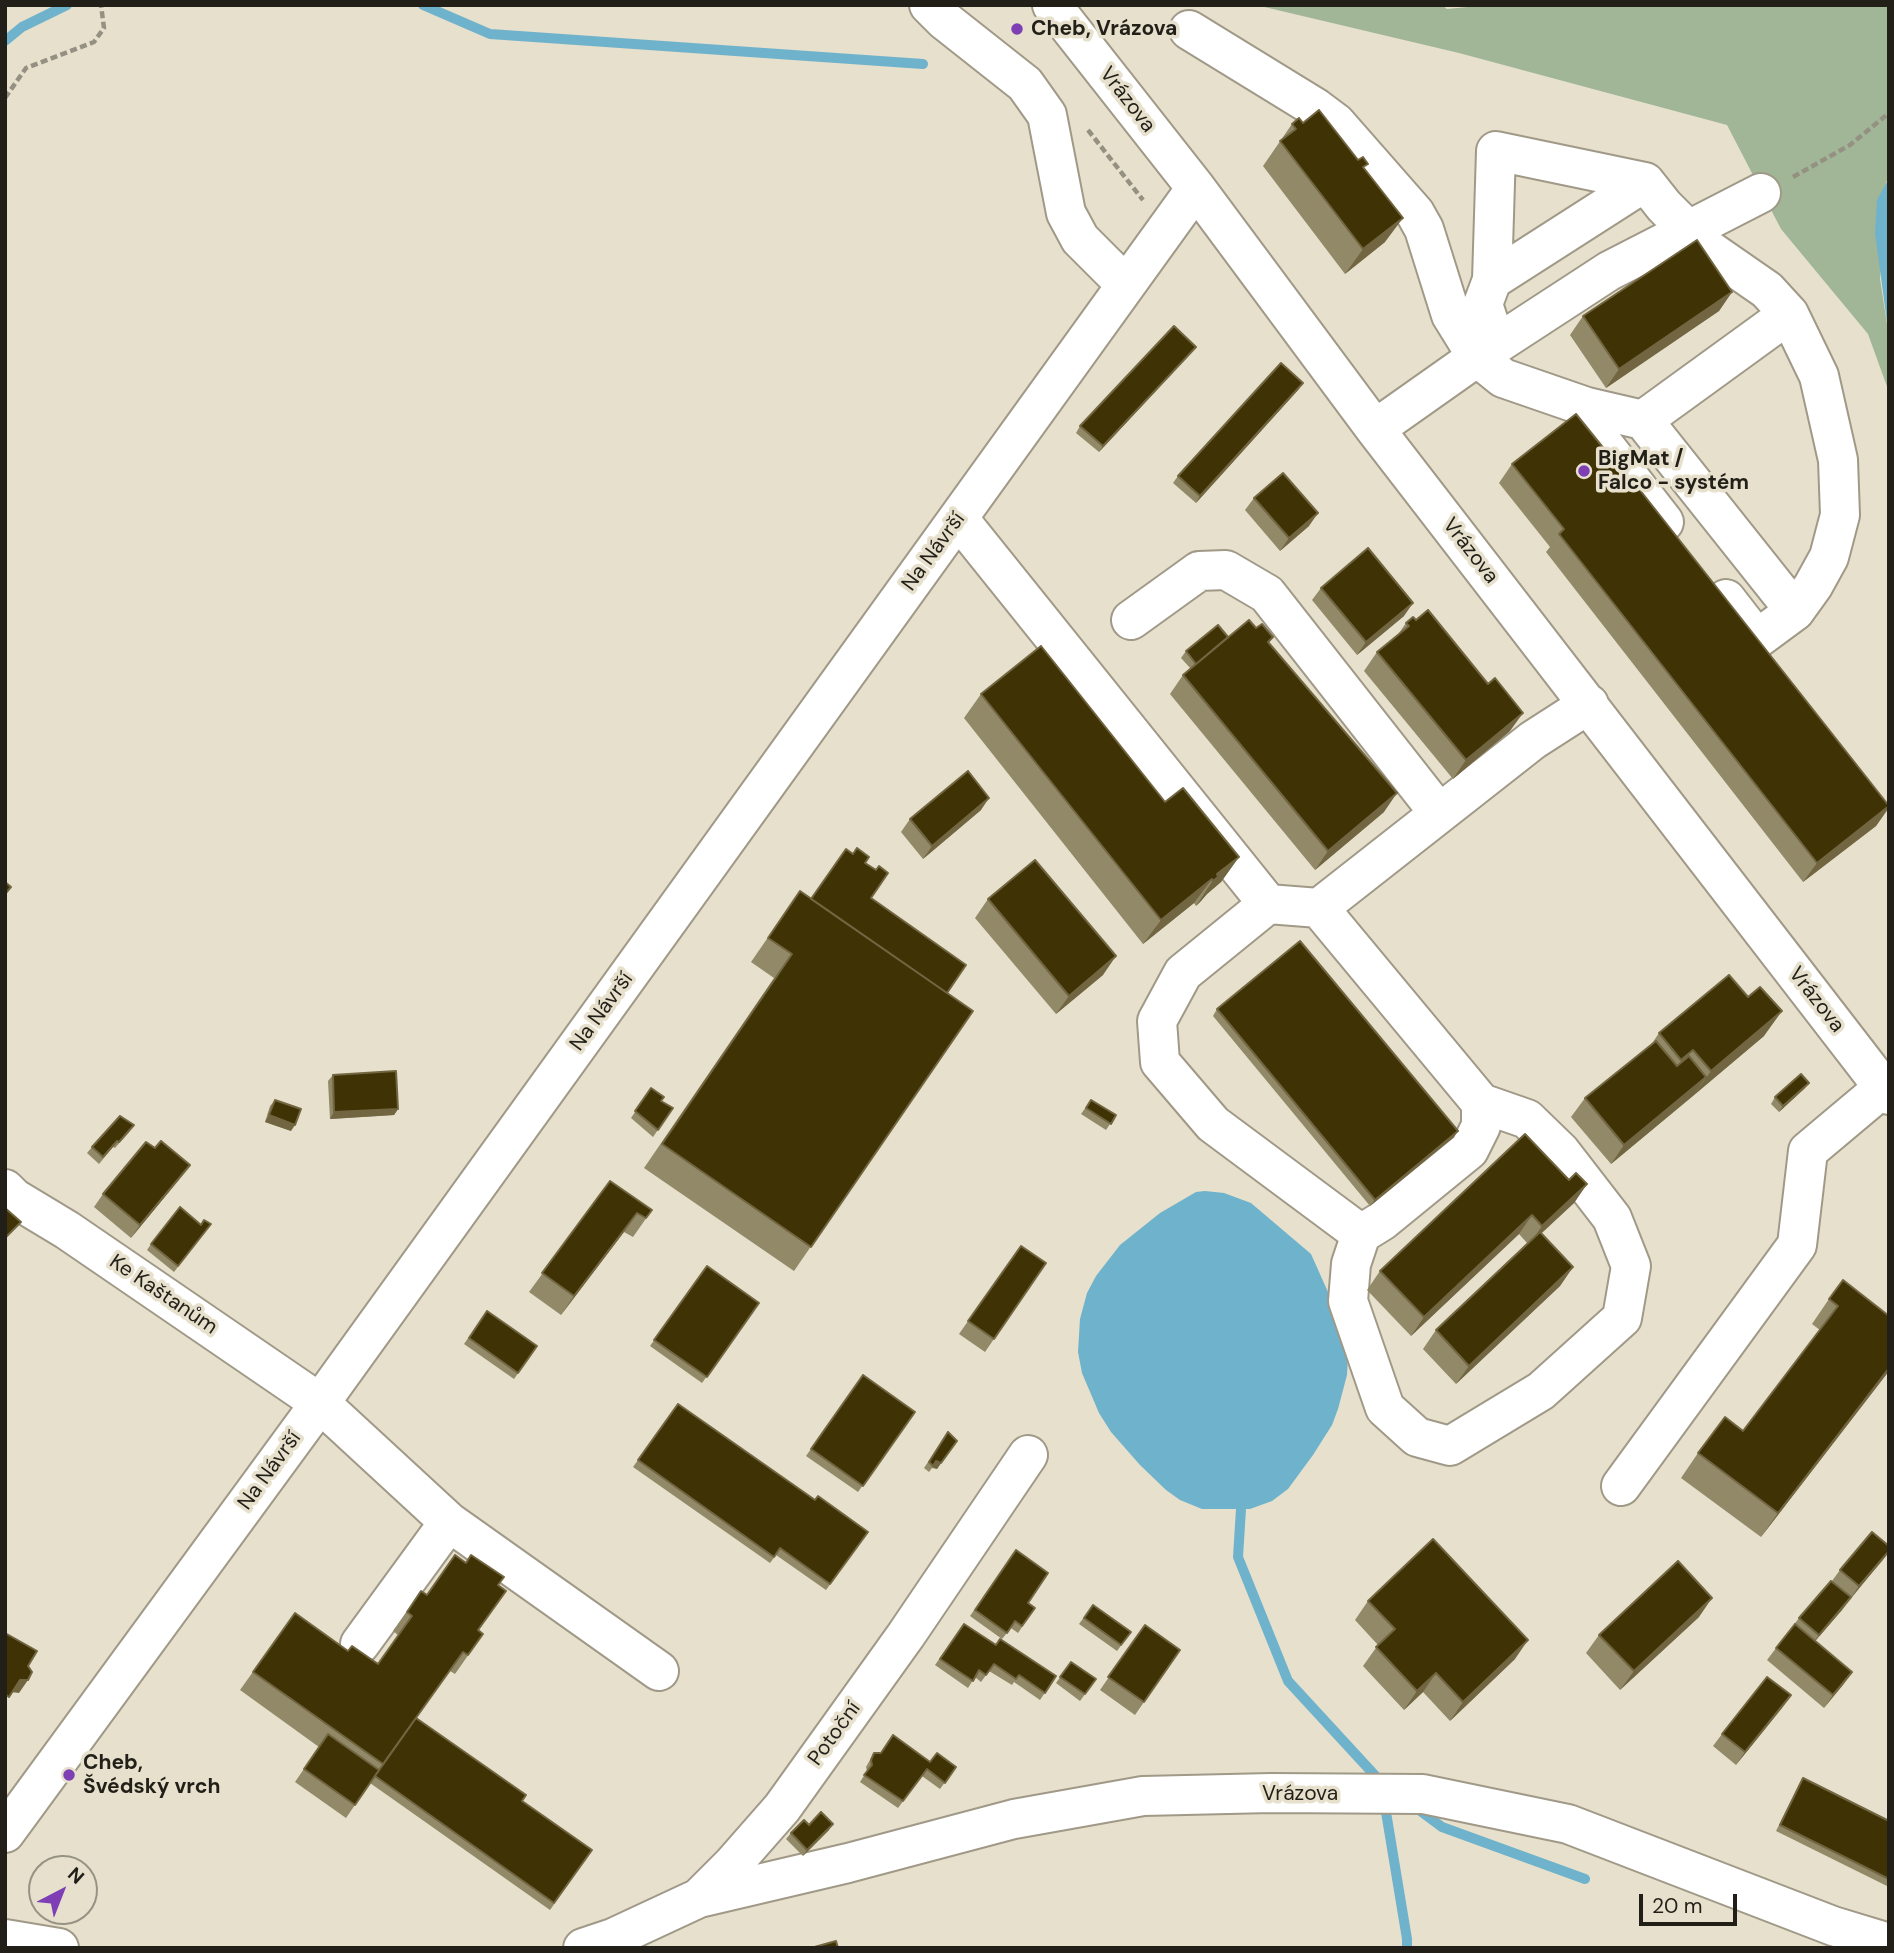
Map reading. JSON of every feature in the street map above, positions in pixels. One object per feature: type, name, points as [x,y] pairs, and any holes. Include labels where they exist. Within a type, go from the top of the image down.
[{"type":"street","points":[[929,5],[1025,84],[1047,115],[1066,213],[1080,239],[1126,285]]},
{"type":"street","name":"Vrázova","points":[[1052,5],[1196,188],[1376,429],[1886,1092]]},
{"type":"street","points":[[1189,30],[1336,123],[1415,213],[1424,229],[1451,315],[1487,351],[1503,378],[1587,407],[1643,420],[1795,611]]},
{"type":"street","points":[[1487,351],[1483,304],[1492,280],[1496,151],[1645,182],[1664,206],[1705,247],[1768,290],[1789,314],[1819,376],[1838,460],[1840,515],[1829,557],[1814,586],[1795,611],[1757,639],[1708,576]]},
{"type":"street","points":[[1492,280],[1645,182]]},
{"type":"street","name":"Na Návrší","points":[[5,1833],[320,1403],[1196,188]]},
{"type":"street","points":[[1376,429],[1487,351],[1609,271],[1761,193]]},
{"type":"street","points":[[1643,420],[1789,314]]},
{"type":"street","points":[[1587,407],[1601,441],[1683,545]]},
{"type":"street","points":[[958,518],[1268,904]]},
{"type":"street","points":[[1131,620],[1199,570],[1226,570],[1267,594],[1439,813]]},
{"type":"street","points":[[1362,1234],[1213,1124],[1160,1062],[1157,1021],[1183,973],[1268,904],[1320,908],[1533,740],[1589,704]]},
{"type":"street","points":[[1320,908],[1480,1103],[1527,1119],[1561,1152],[1612,1218],[1631,1266],[1622,1318],[1541,1391],[1450,1446],[1417,1437],[1385,1408],[1348,1301],[1351,1264],[1362,1234],[1382,1221],[1469,1150],[1481,1126],[1480,1103]]},
{"type":"street","points":[[1621,1486],[1797,1245],[1808,1151],[1886,1092]]},
{"type":"street","name":"Ke Kaštanům","points":[[5,1189],[14,1198],[67,1230],[320,1403],[449,1522],[659,1671]]},
{"type":"street","name":"Potoční","points":[[583,1948],[613,1938],[699,1898],[732,1865],[782,1808],[906,1634],[1028,1455]]},
{"type":"street","points":[[360,1644],[449,1522]]},
{"type":"street","name":"Vrázova","points":[[699,1898],[848,1863],[1014,1819],[1143,1796],[1423,1794],[1568,1824],[1833,1926],[1889,1942]]},
{"type":"street","points":[[5,1939],[60,1948]]},
{"type":"path","points":[[5,98],[26,68],[94,42],[104,28],[101,7]]},
{"type":"path","points":[[1761,193],[1826,160],[1850,145],[1889,113]]},
{"type":"green space","points":[[1256,5],[1442,5],[1447,9],[1488,5],[1889,5],[1889,178],[1886,182],[1880,279],[1889,337],[1889,392],[1868,334],[1781,229],[1727,125],[1459,53]]},
{"type":"water","points":[[1889,178],[1889,337],[1875,233],[1877,200]]},
{"type":"water","points":[[1196,1192],[1224,1193],[1251,1203],[1311,1254],[1332,1301],[1348,1357],[1347,1375],[1338,1409],[1332,1425],[1313,1455],[1288,1489],[1272,1501],[1250,1509],[1202,1509],[1180,1500],[1166,1490],[1111,1432],[1099,1413],[1082,1373],[1078,1352],[1080,1319],[1087,1293],[1096,1276],[1120,1245],[1160,1213]]},
{"type":"building","points":[[1319,110],[1358,160],[1363,157],[1368,164],[1363,167],[1403,218],[1363,249],[1280,141],[1296,129],[1292,124],[1299,118],[1303,123]]},
{"type":"building","points":[[1697,240],[1732,292],[1619,369],[1583,316]]},
{"type":"building","points":[[1174,326],[1196,347],[1103,446],[1080,426]]},
{"type":"building","points":[[1281,363],[1303,383],[1200,496],[1178,476]]},
{"type":"building","points":[[1576,414],[1630,481],[1632,480],[1889,806],[1817,863],[1559,534],[1564,529],[1512,464]]},
{"type":"building","points":[[1283,473],[1318,513],[1289,538],[1254,498]]},
{"type":"building","points":[[1368,548],[1413,603],[1366,642],[1321,588]]},
{"type":"building","points":[[1428,610],[1488,684],[1495,678],[1523,713],[1466,760],[1377,652],[1409,626],[1406,623],[1413,617],[1416,620]]},
{"type":"building","points":[[1249,620],[1256,628],[1262,624],[1273,637],[1268,642],[1397,793],[1328,851],[1183,675]]},
{"type":"building","points":[[1218,625],[1228,637],[1196,664],[1186,651]]},
{"type":"building","points":[[1041,646],[1165,802],[1183,788],[1239,857],[1217,874],[1218,877],[1161,920],[981,694]]},
{"type":"building","points":[[968,771],[989,798],[932,846],[910,819]]},
{"type":"building","points":[[857,848],[869,857],[865,863],[876,870],[879,866],[888,873],[871,898],[966,965],[947,993],[811,899],[846,849],[853,854]]},
{"type":"building","points":[[1035,860],[1116,956],[1069,996],[988,899]]},
{"type":"building","points":[[5,882],[11,887],[5,894]]},
{"type":"building","points":[[800,891],[973,1011],[811,1247],[662,1144],[792,954],[768,938]]},
{"type":"building","points":[[1300,941],[1458,1131],[1375,1200],[1217,1009]]},
{"type":"building","points":[[1729,975],[1748,997],[1760,987],[1782,1011],[1711,1071],[1693,1050],[1681,1060],[1659,1033]]},
{"type":"building","points":[[1656,1041],[1677,1066],[1689,1056],[1706,1077],[1624,1145],[1585,1098]]},
{"type":"building","points":[[396,1071],[398,1109],[334,1112],[333,1075]]},
{"type":"building","points":[[1801,1074],[1809,1083],[1783,1106],[1775,1097]]},
{"type":"building","points":[[651,1088],[664,1097],[661,1101],[673,1108],[658,1130],[635,1111]]},
{"type":"building","points":[[275,1100],[301,1109],[295,1125],[269,1115]]},
{"type":"building","points":[[1091,1100],[1116,1115],[1111,1124],[1086,1108]]},
{"type":"building","points":[[120,1116],[134,1125],[103,1157],[92,1147]]},
{"type":"building","points":[[1525,1134],[1569,1180],[1576,1173],[1587,1184],[1542,1226],[1532,1215],[1424,1317],[1380,1271]]},
{"type":"building","points":[[161,1141],[190,1165],[140,1225],[103,1194],[146,1142],[155,1148]]},
{"type":"building","points":[[610,1181],[652,1210],[646,1218],[637,1213],[574,1296],[542,1273]]},
{"type":"building","points":[[180,1207],[201,1225],[204,1220],[211,1224],[178,1266],[151,1244]]},
{"type":"building","points":[[5,1208],[21,1222],[5,1238]]},
{"type":"building","points":[[1540,1232],[1573,1267],[1469,1366],[1436,1330]]},
{"type":"building","points":[[1021,1246],[1046,1263],[994,1339],[968,1321]]},
{"type":"building","points":[[707,1266],[759,1303],[707,1377],[654,1340]]},
{"type":"building","points":[[1843,1280],[1889,1316],[1889,1368],[1778,1513],[1698,1453],[1725,1417],[1743,1431],[1838,1306],[1829,1299]]},
{"type":"building","points":[[487,1311],[537,1346],[518,1373],[469,1338]]},
{"type":"building","points":[[863,1375],[915,1412],[863,1486],[811,1449]]},
{"type":"building","points":[[678,1404],[815,1500],[818,1496],[868,1532],[830,1584],[780,1548],[774,1557],[638,1460]]},
{"type":"building","points":[[948,1432],[957,1441],[941,1463],[936,1461],[933,1466],[929,1462]]},
{"type":"building","points":[[1872,1532],[1889,1546],[1889,1551],[1859,1586],[1840,1570]]},
{"type":"building","points":[[1433,1539],[1528,1640],[1463,1702],[1436,1673],[1417,1691],[1376,1647],[1395,1629],[1368,1601]]},
{"type":"building","points":[[1016,1550],[1048,1573],[1028,1603],[1035,1608],[1022,1626],[1015,1621],[1007,1633],[975,1610]]},
{"type":"building","points":[[455,1555],[466,1563],[471,1555],[504,1577],[498,1585],[506,1591],[478,1630],[483,1634],[468,1655],[463,1652],[383,1764],[253,1672],[295,1613],[348,1651],[352,1646],[378,1664],[412,1616],[407,1612],[421,1591],[427,1595]]},
{"type":"building","points":[[1678,1561],[1712,1598],[1634,1671],[1599,1635]]},
{"type":"building","points":[[1831,1581],[1851,1597],[1819,1635],[1799,1618]]},
{"type":"building","points":[[1093,1605],[1131,1632],[1121,1645],[1084,1618]]},
{"type":"building","points":[[964,1624],[996,1645],[1000,1639],[1056,1676],[1045,1693],[1019,1675],[1016,1679],[994,1664],[986,1675],[979,1670],[973,1681],[940,1659]]},
{"type":"building","points":[[1795,1624],[1852,1672],[1833,1695],[1776,1648]]},
{"type":"building","points":[[1145,1625],[1180,1650],[1144,1702],[1108,1677]]},
{"type":"building","points":[[5,1633],[37,1651],[28,1666],[32,1672],[28,1680],[20,1680],[9,1697],[5,1694]]},
{"type":"building","points":[[1071,1662],[1096,1679],[1085,1694],[1060,1677]]},
{"type":"building","points":[[1767,1677],[1791,1695],[1745,1752],[1722,1734]]},
{"type":"building","points":[[416,1718],[526,1795],[522,1801],[592,1850],[554,1903],[375,1776]]},
{"type":"building","points":[[328,1734],[379,1770],[355,1805],[304,1769]]},
{"type":"building","points":[[893,1735],[930,1762],[937,1753],[956,1767],[945,1783],[927,1769],[903,1801],[864,1775],[872,1765],[874,1753],[881,1753]]},
{"type":"building","points":[[1803,1778],[1889,1821],[1889,1879],[1780,1825]]},
{"type":"building","points":[[821,1812],[833,1824],[807,1850],[791,1833],[804,1820],[809,1825]]},
{"type":"building","points":[[836,1941],[838,1948],[811,1948]]},
{"type":"waterway","points":[[5,41],[22,27],[67,5]]},
{"type":"waterway","points":[[423,5],[490,34],[923,64]]},
{"type":"waterway","points":[[1241,1509],[1238,1557],[1288,1681],[1381,1782]]},
{"type":"waterway","points":[[1384,1800],[1407,1948]]},
{"type":"waterway","points":[[1415,1807],[1442,1827],[1585,1879]]},
{"type":"place","name":"Cheb, Vrázova","points":[[1017,29]]},
{"type":"place","name":"BigMat / Falco - systém","points":[[1584,471]]},
{"type":"place","name":"Cheb, Švédský vrch","points":[[69,1775]]}]
